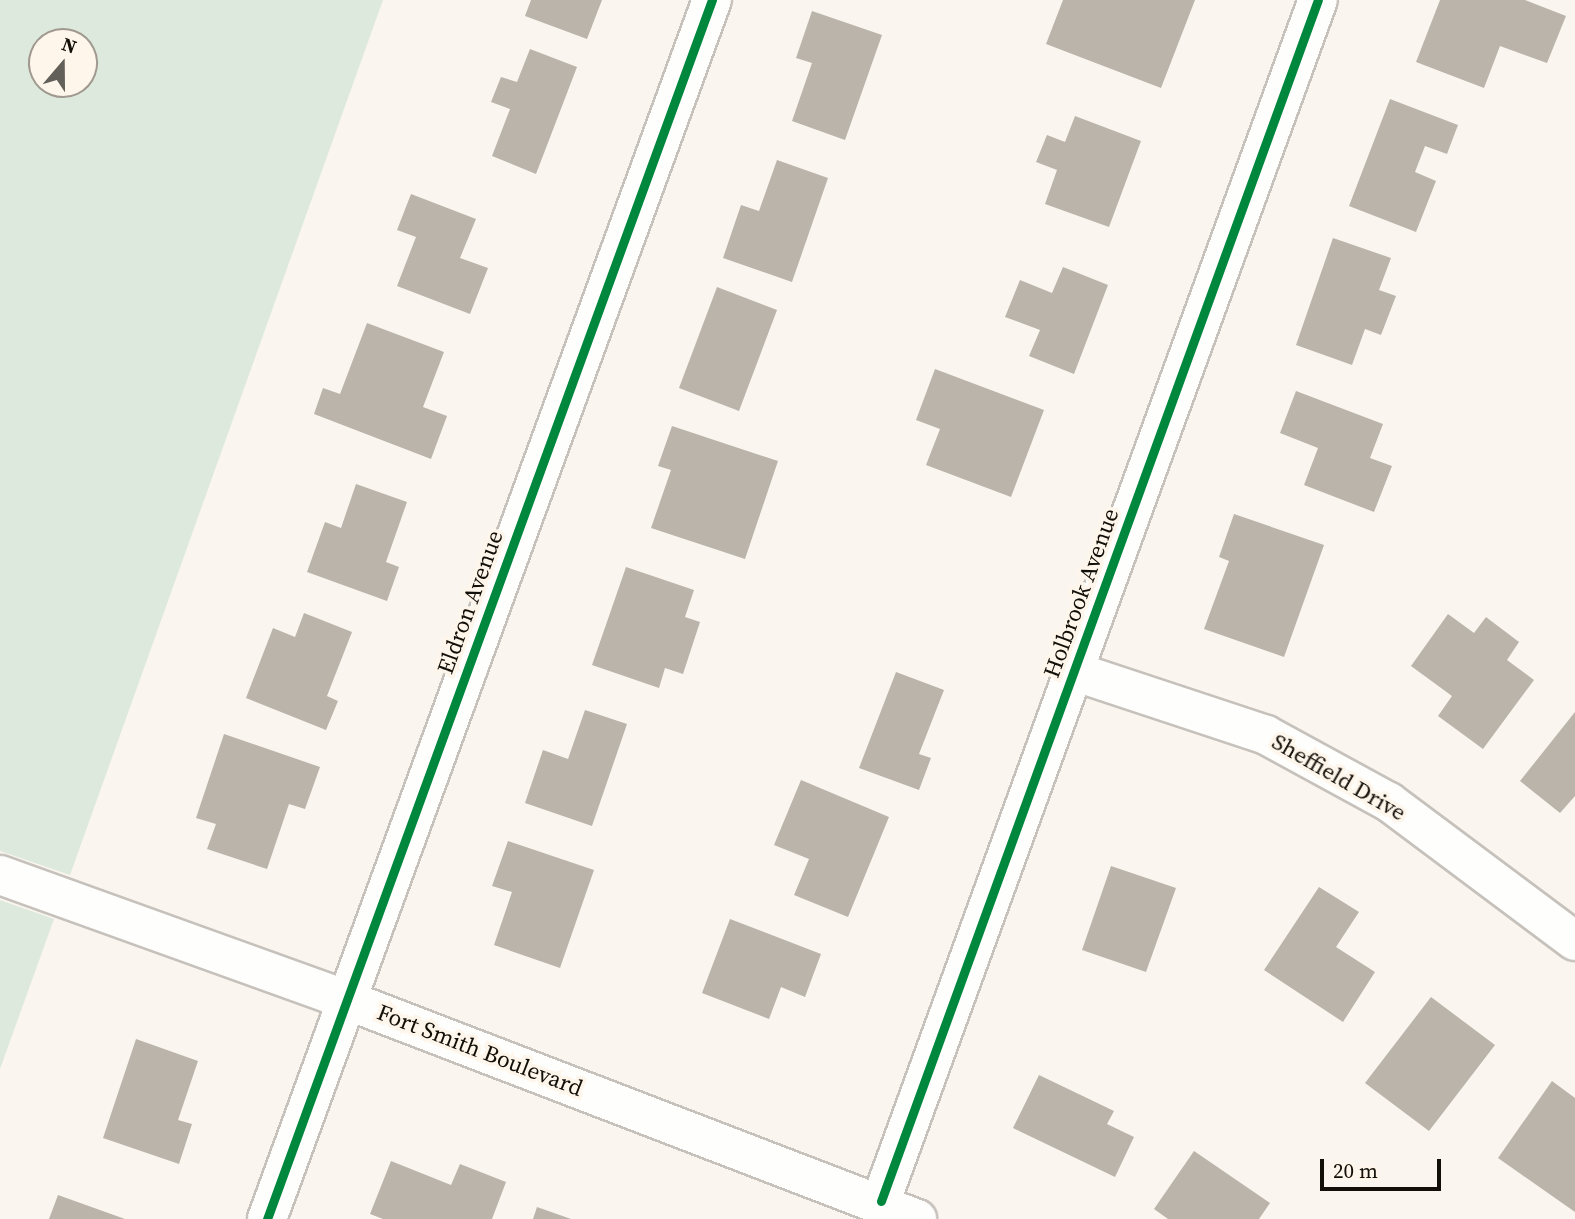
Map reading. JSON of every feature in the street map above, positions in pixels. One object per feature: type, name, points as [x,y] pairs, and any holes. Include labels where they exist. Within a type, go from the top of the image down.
[{"type":"street","name":"Eldron Avenue","points":[[267,1219],[344,999],[712,0]]},
{"type":"street","name":"Holbrook Avenue","points":[[881,1201],[1318,0]]},
{"type":"street","name":"Sheffield Drive","points":[[1073,671],[1266,735],[1389,802],[1575,941]]},
{"type":"street","name":"Fort Smith Boulevard","points":[[0,875],[344,999],[881,1201],[918,1219]]},
{"type":"shaded area","points":[[0,0],[383,0],[70,875],[0,851]]},
{"type":"shaded area","points":[[0,900],[54,919],[0,1069]]},
{"type":"building","points":[[531,0],[602,0],[587,39],[525,16]]},
{"type":"building","points":[[1063,0],[1195,0],[1161,88],[1046,44]]},
{"type":"building","points":[[1440,0],[1525,0],[1566,16],[1547,63],[1500,46],[1484,88],[1416,62]]},
{"type":"building","points":[[812,11],[882,35],[845,140],[792,121],[812,63],[796,58]]},
{"type":"building","points":[[530,49],[577,67],[536,174],[492,156],[510,109],[491,102],[501,77],[517,82]]},
{"type":"building","points":[[1390,99],[1458,125],[1447,154],[1425,146],[1415,172],[1436,181],[1416,232],[1349,206]]},
{"type":"building","points":[[1075,116],[1141,141],[1109,227],[1045,204],[1057,170],[1036,162],[1047,135],[1065,142]]},
{"type":"building","points":[[777,160],[828,178],[792,282],[723,258],[741,205],[759,211]]},
{"type":"building","points":[[411,194],[476,219],[460,258],[488,268],[470,314],[397,286],[416,237],[397,230]]},
{"type":"building","points":[[1333,238],[1391,258],[1379,290],[1396,296],[1381,335],[1365,329],[1352,365],[1296,345]]},
{"type":"building","points":[[1063,267],[1108,285],[1074,374],[1029,356],[1040,330],[1005,317],[1020,280],[1052,293]]},
{"type":"building","points":[[717,287],[777,310],[739,411],[679,388]]},
{"type":"building","points":[[367,323],[444,352],[423,407],[447,416],[431,459],[314,414],[323,388],[340,394]]},
{"type":"building","points":[[935,369],[1044,410],[1011,497],[926,465],[940,429],[916,420]]},
{"type":"building","points":[[1296,391],[1383,424],[1370,458],[1392,466],[1374,512],[1304,485],[1318,448],[1280,433]]},
{"type":"building","points":[[672,426],[778,461],[745,559],[651,528],[671,470],[658,466]]},
{"type":"building","points":[[356,484],[407,502],[386,562],[399,567],[387,601],[307,572],[325,522],[341,528]]},
{"type":"building","points":[[1234,514],[1324,545],[1284,657],[1204,629],[1229,561],[1219,557]]},
{"type":"building","points":[[626,567],[694,590],[685,617],[700,622],[683,674],[665,668],[659,688],[592,665]]},
{"type":"building","points":[[304,613],[352,632],[327,696],[338,701],[326,730],[246,698],[273,628],[295,637]]},
{"type":"building","points":[[1448,614],[1474,633],[1486,617],[1519,642],[1507,660],[1534,680],[1483,749],[1438,716],[1452,696],[1411,666]]},
{"type":"building","points":[[896,672],[944,690],[919,754],[931,758],[919,790],[859,768]]},
{"type":"building","points":[[585,710],[627,724],[592,826],[525,803],[543,750],[568,759]]},
{"type":"building","points":[[1575,712],[1575,796],[1560,813],[1520,781]]},
{"type":"building","points":[[224,734],[320,767],[305,809],[289,804],[267,869],[207,849],[216,824],[196,818]]},
{"type":"building","points":[[801,780],[889,817],[848,917],[794,895],[809,859],[774,845]]},
{"type":"building","points":[[508,841],[594,870],[560,968],[494,945],[512,892],[492,886]]},
{"type":"building","points":[[1111,866],[1176,888],[1146,972],[1082,950]]},
{"type":"building","points":[[1319,887],[1359,912],[1336,947],[1375,972],[1343,1022],[1264,970]]},
{"type":"building","points":[[730,919],[821,954],[805,997],[781,987],[769,1019],[702,993]]},
{"type":"building","points":[[1431,997],[1495,1045],[1429,1131],[1365,1083]]},
{"type":"building","points":[[136,1039],[198,1061],[178,1120],[192,1124],[179,1164],[103,1138]]},
{"type":"building","points":[[1039,1075],[1114,1111],[1107,1124],[1134,1137],[1115,1177],[1013,1128]]},
{"type":"building","points":[[1552,1081],[1575,1098],[1575,1212],[1498,1158]]},
{"type":"building","points":[[1194,1151],[1270,1203],[1259,1219],[1168,1219],[1154,1209]]},
{"type":"building","points":[[391,1161],[451,1185],[460,1164],[506,1182],[492,1219],[383,1219],[370,1214]]},
{"type":"building","points":[[58,1195],[125,1219],[49,1219]]},
{"type":"building","points":[[537,1207],[571,1219],[533,1219]]},
{"type":"cycle path","points":[[267,1219],[712,0]]},
{"type":"cycle path","points":[[881,1201],[1318,0]]}]
